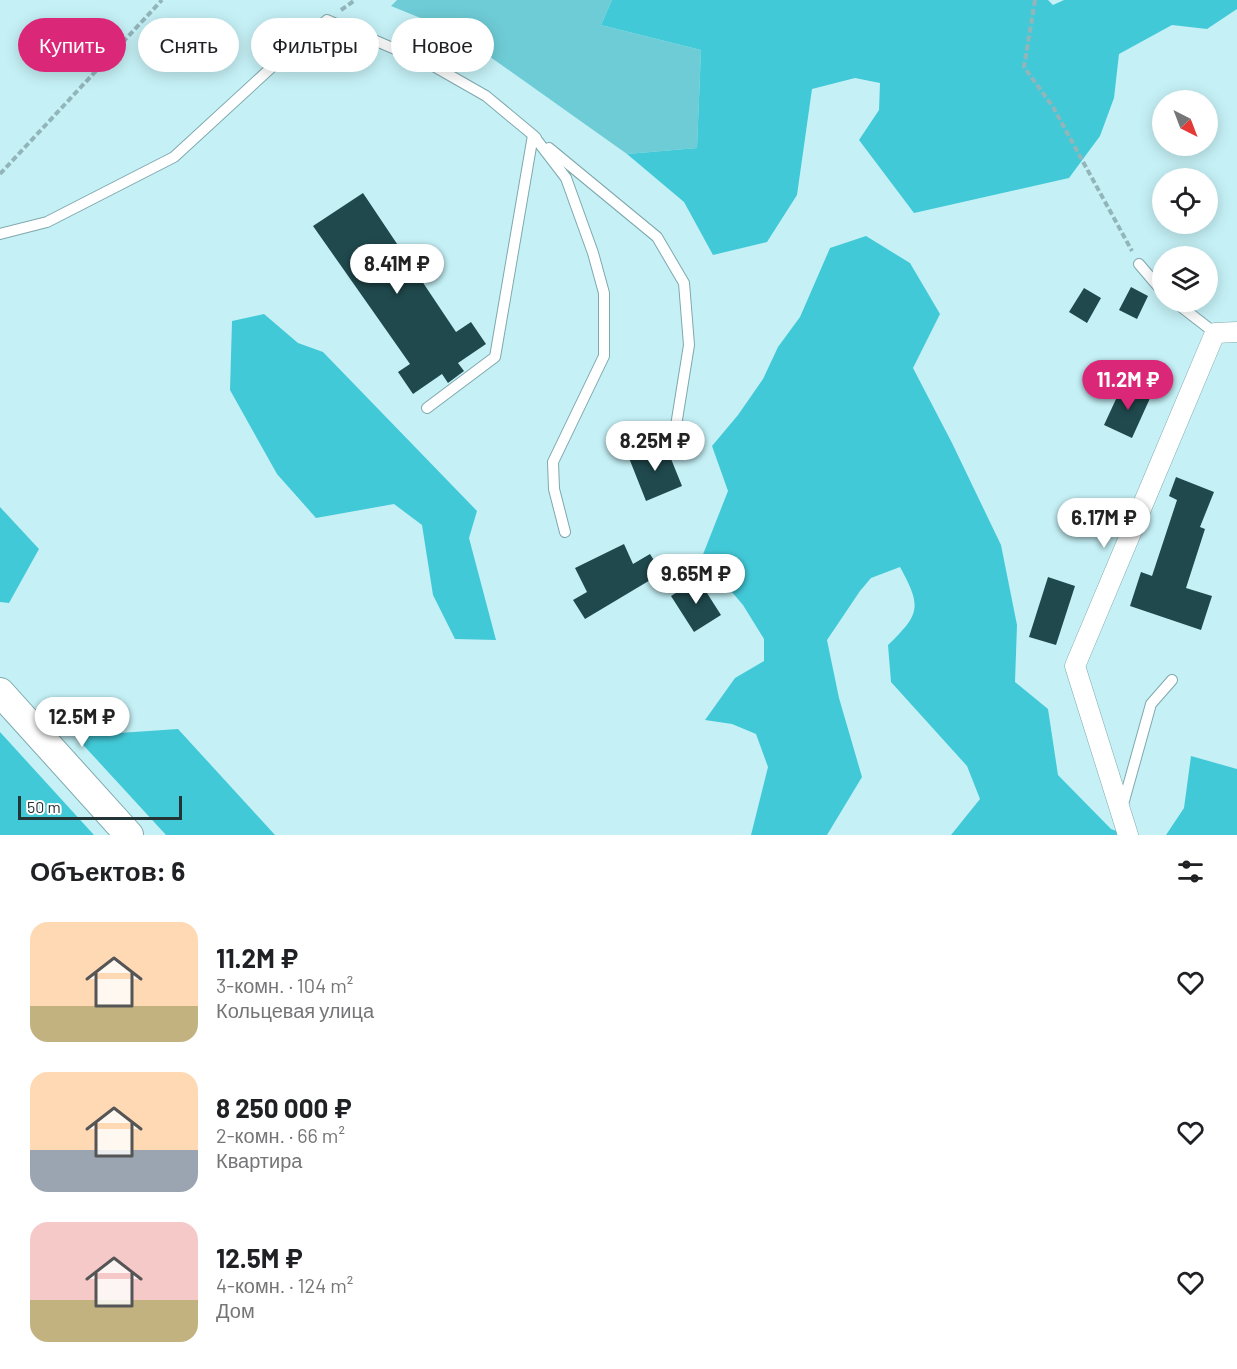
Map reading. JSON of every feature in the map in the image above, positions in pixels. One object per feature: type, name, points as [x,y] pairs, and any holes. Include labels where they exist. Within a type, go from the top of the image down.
[{"type":"main road","points":[[0,692],[129,835]]},
{"type":"street","points":[[1128,835],[1075,666],[1215,333],[1237,332]]},
{"type":"lane","points":[[0,234],[47,222],[174,156],[286,54],[327,20],[430,64],[486,96],[657,237],[684,283],[689,345],[675,432]]},
{"type":"lane","points":[[427,408],[495,357],[533,135]]},
{"type":"lane","points":[[533,135],[566,178],[593,253],[604,293],[604,356],[553,462],[555,489],[565,532]]},
{"type":"lane","points":[[1139,264],[1152,279]]},
{"type":"lane","points":[[1188,312],[1215,333]]},
{"type":"lane","points":[[1121,812],[1151,704],[1172,680]]},
{"type":"path","points":[[0,174],[162,0]]},
{"type":"path","points":[[1035,0],[1024,67],[1053,107],[1139,264]]},
{"type":"shaded area","points":[[397,0],[612,0],[601,25],[701,50],[697,148],[627,154],[494,60],[494,18],[421,18],[391,6]]},
{"type":"shaded area","points":[[612,0],[1048,0],[1053,5],[1064,0],[1237,0],[1237,9],[1207,29],[1172,25],[1119,54],[1114,98],[1100,136],[1069,178],[914,213],[859,140],[879,110],[880,83],[855,78],[812,89],[797,195],[767,242],[713,255],[684,202],[627,154],[697,148],[701,50],[601,25]]},
{"type":"shaded area","points":[[866,236],[910,263],[940,314],[913,368],[1001,545],[1017,625],[1015,682],[1048,709],[1058,775],[1111,829],[1127,835],[951,835],[980,799],[967,766],[891,682],[888,645],[912,617],[914,609],[912,592],[900,567],[871,578],[827,640],[839,698],[862,777],[827,835],[751,835],[768,767],[756,734],[732,724],[705,720],[735,678],[764,661],[764,639],[743,605],[702,557],[728,491],[712,446],[738,415],[763,379],[778,347],[800,317],[830,248]]},
{"type":"shaded area","points":[[264,314],[298,343],[323,352],[477,511],[469,538],[496,640],[455,639],[433,595],[422,525],[394,504],[316,518],[277,474],[230,390],[232,321]]},
{"type":"shaded area","points":[[0,507],[39,549],[9,603],[0,602]]},
{"type":"shaded area","points":[[178,729],[275,835],[166,835],[75,736]]},
{"type":"shaded area","points":[[0,732],[94,835],[0,835]]},
{"type":"shaded area","points":[[1191,756],[1237,769],[1237,835],[1166,835],[1184,808]]},
{"type":"building","points":[[363,193],[456,332],[471,322],[486,344],[458,363],[464,371],[448,383],[442,374],[413,394],[398,372],[410,364],[313,226]]},
{"type":"building","points":[[1131,287],[1148,296],[1137,319],[1119,310]]},
{"type":"building","points":[[1084,288],[1101,298],[1087,323],[1069,312]]},
{"type":"building","points":[[1123,384],[1151,396],[1132,438],[1104,425]]},
{"type":"building","points":[[665,444],[682,486],[646,501],[629,458]]},
{"type":"building","points":[[1176,477],[1214,492],[1200,527],[1205,529],[1186,588],[1212,596],[1201,630],[1130,606],[1141,572],[1152,576],[1177,500],[1169,496]]},
{"type":"building","points":[[624,544],[633,564],[650,554],[662,573],[585,619],[573,600],[587,592],[575,568]]},
{"type":"building","points":[[1048,577],[1075,586],[1056,645],[1029,637]]},
{"type":"building","points":[[698,579],[721,615],[694,632],[671,596]]}]
